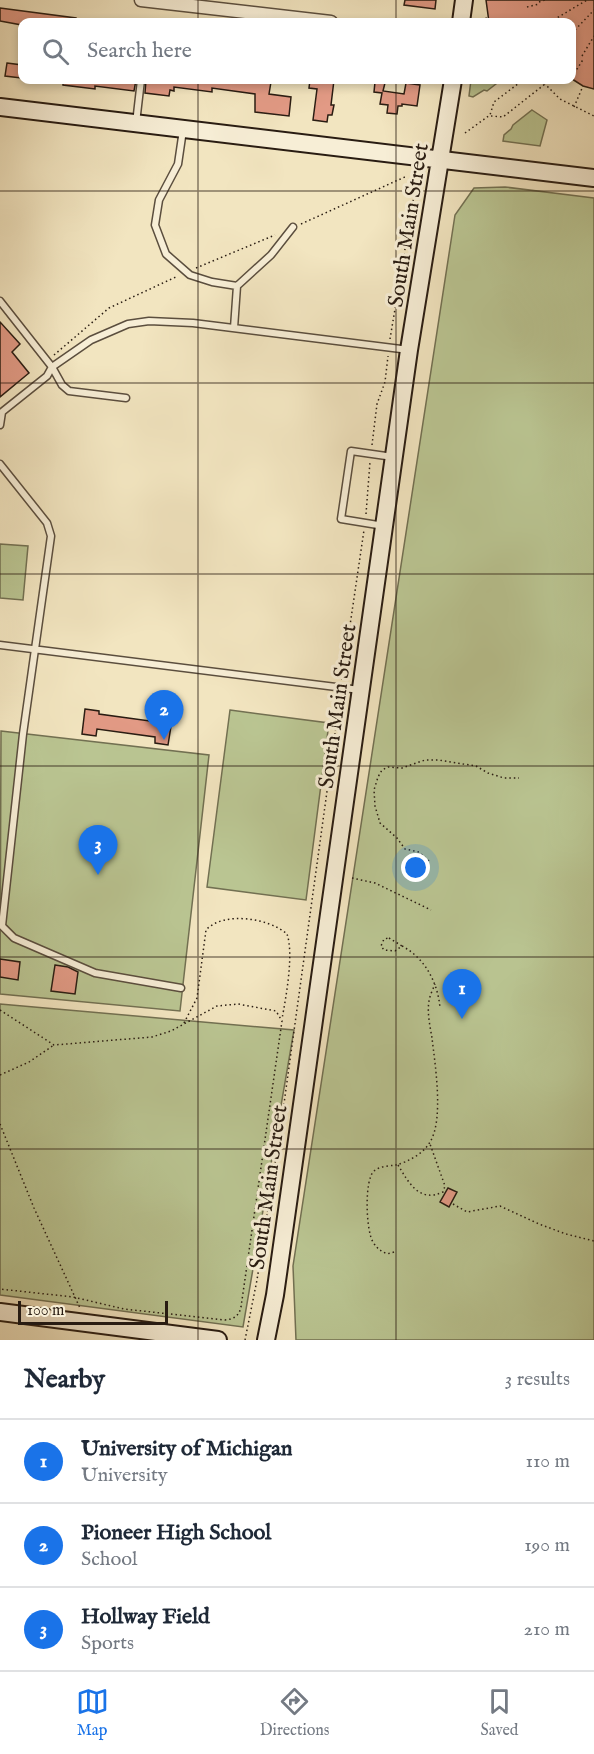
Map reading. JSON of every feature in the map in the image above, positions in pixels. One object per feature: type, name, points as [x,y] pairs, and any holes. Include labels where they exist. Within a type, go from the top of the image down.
[{"type":"main road","points":[[462,18],[464,0]]},
{"type":"main road","name":"South Main Street","points":[[266,1340],[275,1295],[394,457],[452,84]]},
{"type":"main road","points":[[0,107],[594,178]]},
{"type":"main road","points":[[0,1312],[122,1334],[218,1340]]},
{"type":"street","points":[[141,0],[298,18]]},
{"type":"lane","points":[[136,124],[141,84]]},
{"type":"lane","points":[[183,129],[178,164],[159,200],[155,225],[166,254],[190,275],[212,282],[237,286]]},
{"type":"lane","points":[[234,328],[237,286],[271,255],[293,227]]},
{"type":"lane","points":[[0,301],[52,367],[62,385],[69,391],[126,398]]},
{"type":"lane","points":[[0,425],[2,412],[47,376],[52,367],[91,340],[128,324],[149,321],[193,323],[410,350]]},
{"type":"lane","points":[[384,526],[341,519],[351,451],[394,457]]},
{"type":"lane","points":[[0,464],[48,523],[51,536],[21,745],[1,928],[14,938],[95,973],[182,988]]},
{"type":"lane","points":[[0,645],[361,690]]},
{"type":"path","points":[[526,7],[545,0]]},
{"type":"path","points":[[557,18],[587,0]]},
{"type":"path","points":[[576,29],[594,9]]},
{"type":"path","points":[[576,70],[594,36]]},
{"type":"path","points":[[465,133],[490,115],[494,102],[518,84]]},
{"type":"path","points":[[490,115],[503,117],[545,84],[560,99],[594,116]]},
{"type":"path","points":[[574,107],[583,86]]},
{"type":"path","points":[[54,355],[108,309],[407,176]]},
{"type":"path","points":[[343,679],[365,523],[367,484],[377,404],[385,382],[416,183]]},
{"type":"path","points":[[245,1340],[257,1280],[282,1118],[340,699]]},
{"type":"path","points":[[429,861],[419,852],[405,849],[397,838],[380,823],[375,806],[374,790],[382,770],[388,767],[402,768],[424,760],[438,760],[476,766],[504,778],[519,778]]},
{"type":"path","points":[[352,878],[375,883],[431,910]]},
{"type":"path","points":[[0,1288],[73,1297],[124,1309],[225,1320],[238,1315],[242,1307],[288,983],[287,934],[274,926],[233,918],[210,925],[206,930],[199,990],[183,1024]]},
{"type":"path","points":[[402,946],[389,952],[381,946],[384,939],[389,938],[414,952],[425,965],[435,984],[441,1008]]},
{"type":"path","points":[[394,1252],[387,1254],[378,1249],[372,1240],[369,1228],[369,1179],[374,1171],[397,1164],[420,1153],[430,1144],[435,1131],[437,1091],[428,1016],[429,1001],[435,984]]},
{"type":"path","points":[[0,1075],[30,1062],[54,1046],[152,1037],[171,1031],[217,1006],[238,1004],[276,1011],[282,1021]]},
{"type":"path","points":[[0,1010],[54,1046]]},
{"type":"path","points":[[0,1124],[73,1297]]},
{"type":"path","points":[[397,1164],[415,1189],[423,1195],[433,1196],[443,1192],[445,1186],[430,1144]]},
{"type":"path","points":[[453,1204],[467,1212],[500,1206],[539,1224],[594,1241]]},
{"type":"green space","points":[[470,84],[496,84],[487,91],[484,90],[473,97],[469,96]]},
{"type":"green space","points":[[532,110],[547,120],[540,146],[503,141],[504,135],[513,125]]},
{"type":"green space","points":[[505,187],[594,198],[594,1340],[296,1340],[293,1266],[455,215],[474,188]]},
{"type":"green space","points":[[0,544],[28,546],[23,600],[0,598]]},
{"type":"green space","points":[[230,710],[329,723],[306,900],[207,887]]},
{"type":"green space","points":[[1,731],[209,755],[180,1011],[0,994]]},
{"type":"green space","points":[[0,1004],[294,1030],[243,1327],[0,1295]]},
{"type":"building","points":[[405,0],[436,0],[435,9],[404,5]]},
{"type":"building","points":[[486,0],[594,0],[594,89],[576,82],[576,18],[488,18]]},
{"type":"building","points":[[0,8],[76,18],[18,18],[18,24],[0,21]]},
{"type":"building","points":[[7,63],[18,64],[18,78],[5,76]]},
{"type":"building","points":[[63,84],[135,84],[134,91]]},
{"type":"building","points":[[146,84],[271,84],[269,94],[291,97],[289,116],[255,112],[255,94],[212,88],[212,92],[174,87],[174,91],[170,90],[169,96],[145,93]]},
{"type":"building","points":[[310,84],[334,84],[331,105],[334,105],[332,115],[328,115],[327,122],[313,120],[317,89],[309,88]]},
{"type":"building","points":[[375,84],[385,84],[383,91],[404,94],[406,84],[420,85],[417,106],[402,104],[398,106],[397,114],[387,113],[388,105],[380,104],[382,93],[374,92]]},
{"type":"building","points":[[0,322],[20,344],[12,352],[29,373],[0,397]]},
{"type":"building","points":[[85,709],[99,711],[99,714],[157,722],[158,718],[172,720],[168,745],[155,743],[155,737],[97,729],[96,736],[82,734]]},
{"type":"building","points":[[0,959],[20,962],[18,980],[0,977]]},
{"type":"building","points":[[55,965],[68,967],[78,972],[75,994],[51,991]]},
{"type":"building","points":[[448,1188],[457,1192],[449,1207],[440,1202]]},
{"type":"place","name":"Pioneer High School","points":[[164,740]]},
{"type":"place","name":"Hollway Field","points":[[98,875]]},
{"type":"place","name":"University of Michigan","points":[[462,1019]]}]
